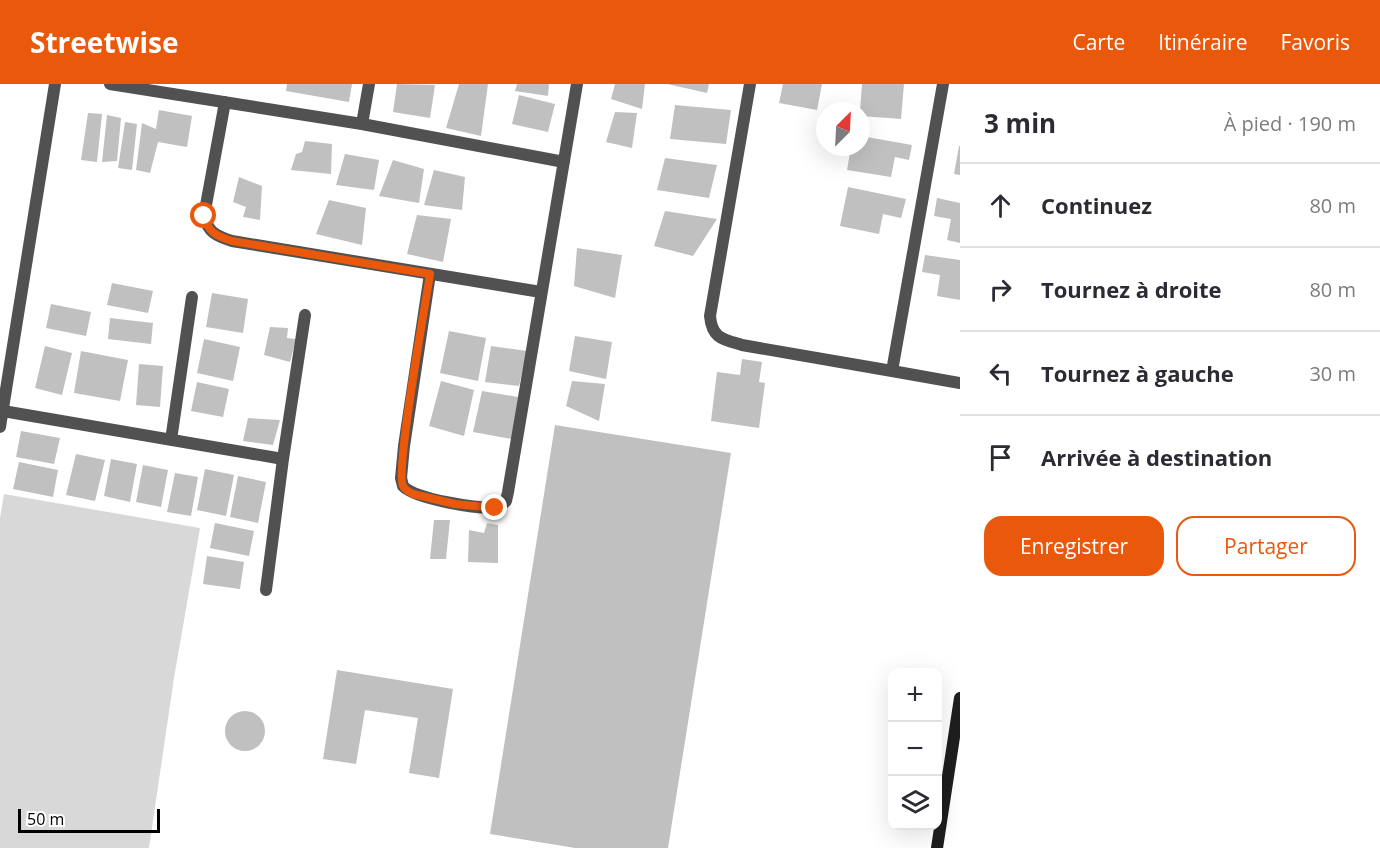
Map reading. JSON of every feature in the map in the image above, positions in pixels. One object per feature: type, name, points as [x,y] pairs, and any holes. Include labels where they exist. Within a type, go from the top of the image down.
[{"type":"main road","points":[[938,848],[960,698]]},
{"type":"street","points":[[0,427],[55,84]]},
{"type":"street","points":[[110,84],[362,124],[564,162]]},
{"type":"street","points":[[362,124],[369,84]]},
{"type":"street","points":[[430,274],[404,446],[401,478],[403,486],[408,492],[455,504],[495,508],[506,501],[577,84]]},
{"type":"street","points":[[750,84],[710,316],[711,329],[718,337],[742,345],[960,383]]},
{"type":"street","points":[[892,371],[943,84]]},
{"type":"street","points":[[225,102],[204,216],[211,232],[232,241],[542,292]]},
{"type":"street","points":[[171,440],[192,297]]},
{"type":"street","points":[[266,590],[305,315]]},
{"type":"street","points":[[3,411],[283,459]]},
{"type":"shaded area","points":[[4,494],[200,528],[174,678],[149,848],[0,848],[0,518]]},
{"type":"building","points":[[287,84],[352,84],[349,102],[286,91]]},
{"type":"building","points":[[397,84],[435,85],[430,118],[393,112]]},
{"type":"building","points":[[459,84],[488,84],[481,136],[446,128]]},
{"type":"building","points":[[517,84],[549,84],[548,96],[515,91]]},
{"type":"building","points":[[615,84],[645,84],[642,109],[611,99]]},
{"type":"building","points":[[667,84],[709,84],[707,93]]},
{"type":"building","points":[[783,84],[822,84],[816,110],[779,103]]},
{"type":"building","points":[[862,84],[904,84],[901,119],[870,117],[870,102],[861,102]]},
{"type":"building","points":[[519,95],[555,104],[548,132],[512,124]]},
{"type":"building","points":[[675,105],[731,110],[726,144],[670,139]]},
{"type":"building","points":[[159,110],[192,116],[187,147],[158,142],[150,173],[136,170],[142,123],[156,129]]},
{"type":"building","points":[[615,112],[637,113],[632,148],[606,142]]},
{"type":"building","points":[[88,113],[102,114],[97,162],[81,160]]},
{"type":"building","points":[[107,115],[121,118],[117,161],[102,162]]},
{"type":"building","points":[[125,122],[137,124],[132,170],[118,168]]},
{"type":"building","points":[[870,138],[912,145],[909,160],[895,157],[891,177],[847,170],[849,156],[870,156]]},
{"type":"building","points":[[305,141],[332,144],[331,174],[291,170],[296,154],[302,152]]},
{"type":"building","points":[[960,146],[960,175],[954,174]]},
{"type":"building","points":[[345,154],[379,160],[374,190],[336,185]]},
{"type":"building","points":[[665,158],[717,165],[709,198],[657,190]]},
{"type":"building","points":[[393,160],[424,169],[419,203],[379,196]]},
{"type":"building","points":[[434,170],[465,177],[462,210],[424,205]]},
{"type":"building","points":[[239,177],[262,186],[260,220],[243,217],[246,207],[233,202]]},
{"type":"building","points":[[848,187],[906,199],[901,218],[883,214],[879,234],[840,226]]},
{"type":"building","points":[[937,198],[960,203],[960,243],[947,240],[951,219],[934,216]]},
{"type":"building","points":[[329,200],[366,208],[362,245],[316,234]]},
{"type":"building","points":[[665,211],[717,219],[693,256],[654,246]]},
{"type":"building","points":[[417,215],[451,219],[443,262],[407,254]]},
{"type":"building","points":[[577,248],[622,255],[615,298],[574,286]]},
{"type":"building","points":[[925,255],[960,260],[960,300],[937,296],[940,275],[922,272]]},
{"type":"building","points":[[112,283],[153,291],[148,313],[107,305]]},
{"type":"building","points":[[212,293],[248,299],[243,333],[206,327]]},
{"type":"building","points":[[51,304],[91,312],[86,336],[46,328]]},
{"type":"building","points":[[110,318],[153,323],[151,344],[108,339]]},
{"type":"building","points":[[270,327],[288,328],[287,338],[296,339],[290,362],[264,355]]},
{"type":"building","points":[[449,331],[486,338],[478,381],[440,373]]},
{"type":"building","points":[[575,336],[612,342],[606,379],[569,371]]},
{"type":"building","points":[[204,339],[240,347],[233,381],[197,373]]},
{"type":"building","points":[[45,346],[72,353],[62,395],[35,388]]},
{"type":"building","points":[[491,346],[527,351],[519,386],[485,382]]},
{"type":"building","points":[[81,351],[128,360],[120,401],[74,393]]},
{"type":"building","points":[[742,359],[762,362],[759,382],[765,383],[759,428],[711,421],[717,372],[740,375]]},
{"type":"building","points":[[139,364],[163,366],[160,407],[136,405]]},
{"type":"building","points":[[441,381],[474,390],[464,436],[429,426]]},
{"type":"building","points":[[572,381],[605,384],[599,421],[566,406]]},
{"type":"building","points":[[197,382],[229,389],[223,417],[191,411]]},
{"type":"building","points":[[482,391],[518,397],[512,439],[473,432]]},
{"type":"building","points":[[248,418],[280,420],[273,445],[243,441]]},
{"type":"building","points":[[555,425],[731,453],[668,848],[575,848],[490,834]]},
{"type":"building","points":[[21,431],[60,438],[54,464],[16,457]]},
{"type":"building","points":[[76,454],[105,460],[95,501],[66,495]]},
{"type":"building","points":[[111,459],[137,464],[130,502],[104,496]]},
{"type":"building","points":[[19,462],[58,470],[53,497],[13,489]]},
{"type":"building","points":[[143,465],[168,470],[161,507],[136,502]]},
{"type":"building","points":[[205,469],[234,475],[226,516],[197,510]]},
{"type":"building","points":[[175,473],[198,477],[191,516],[167,512]]},
{"type":"building","points":[[238,476],[266,482],[258,523],[230,517]]},
{"type":"building","points":[[434,520],[450,520],[446,559],[430,559]]},
{"type":"building","points":[[215,523],[254,531],[249,556],[210,548]]},
{"type":"building","points":[[487,523],[498,525],[498,563],[468,562],[469,530],[484,533]]},
{"type":"building","points":[[207,556],[244,562],[240,589],[203,584]]},
{"type":"building","points":[[337,670],[453,689],[439,778],[409,773],[418,718],[365,710],[356,764],[323,759]]},
{"type":"building","points":[[245,711],[253,712],[259,717],[264,723],[264,739],[259,745],[253,750],[245,751],[237,750],[231,745],[226,739],[225,731],[226,723],[231,717],[237,712]]},
{"type":"route","points":[[204,216],[211,232],[232,241],[430,274],[404,446],[401,478],[403,486],[413,494],[455,504],[495,508]]}]
